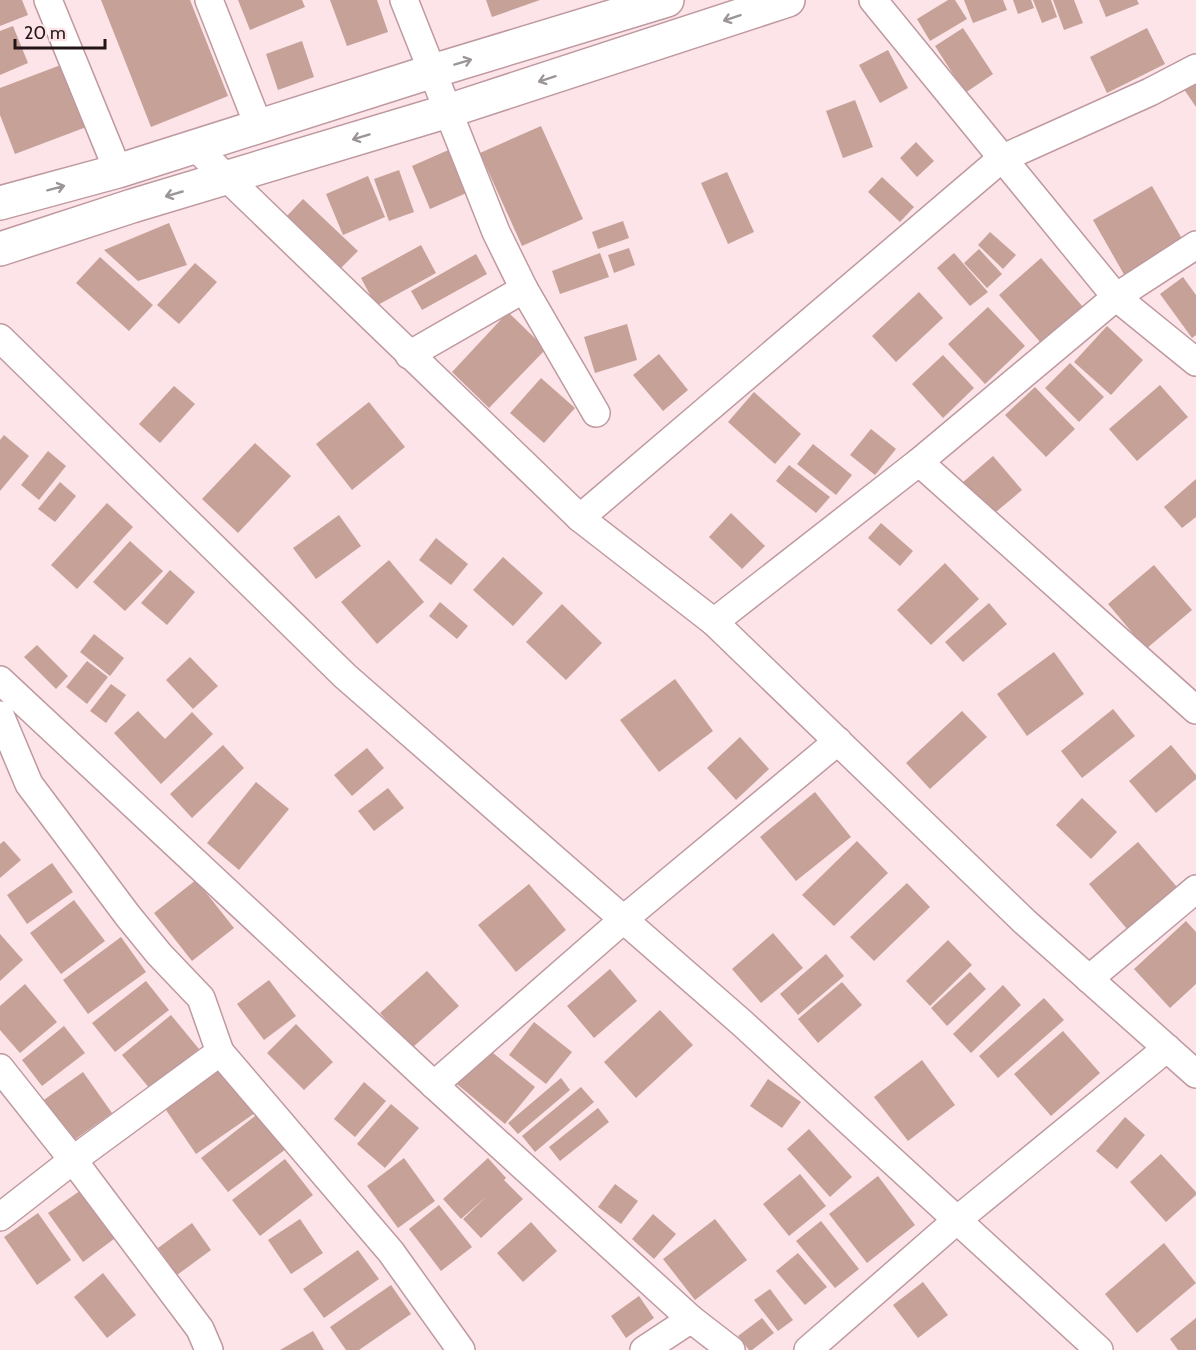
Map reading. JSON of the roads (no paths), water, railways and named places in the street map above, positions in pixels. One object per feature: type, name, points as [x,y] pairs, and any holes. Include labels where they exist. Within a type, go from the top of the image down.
[{"type":"main road","points":[[0,203],[118,171],[667,0]]},
{"type":"main road","points":[[0,249],[132,206],[448,111],[788,0]]},
{"type":"street","points":[[48,0],[118,171]]},
{"type":"street","points":[[209,0],[259,127]]},
{"type":"street","points":[[404,0],[496,232],[524,289],[596,413]]},
{"type":"street","points":[[873,0],[1116,297],[1196,362]]},
{"type":"street","points":[[580,518],[1001,159],[1150,92],[1196,68]]},
{"type":"street","points":[[195,147],[580,518],[714,622],[1025,922],[1196,1074]]},
{"type":"street","points":[[714,622],[919,462],[1116,297],[1196,245]]},
{"type":"street","points":[[409,355],[524,289]]},
{"type":"street","points":[[0,338],[345,676],[742,1023],[1099,1350]]},
{"type":"street","points":[[919,462],[1196,710]]},
{"type":"street","points":[[0,680],[434,1085],[691,1319],[731,1350]]},
{"type":"street","points":[[2,729],[29,784],[128,916],[159,954],[201,998],[220,1052],[391,1252],[461,1350]]},
{"type":"street","points":[[434,1085],[624,919],[838,741]]},
{"type":"street","points":[[1089,979],[1196,889]]},
{"type":"street","points":[[808,1350],[957,1220],[1167,1048]]},
{"type":"street","points":[[0,1217],[73,1160],[220,1052]]},
{"type":"street","points":[[0,1068],[73,1160],[200,1329],[209,1350]]},
{"type":"street","points":[[644,1350],[691,1319]]}]
